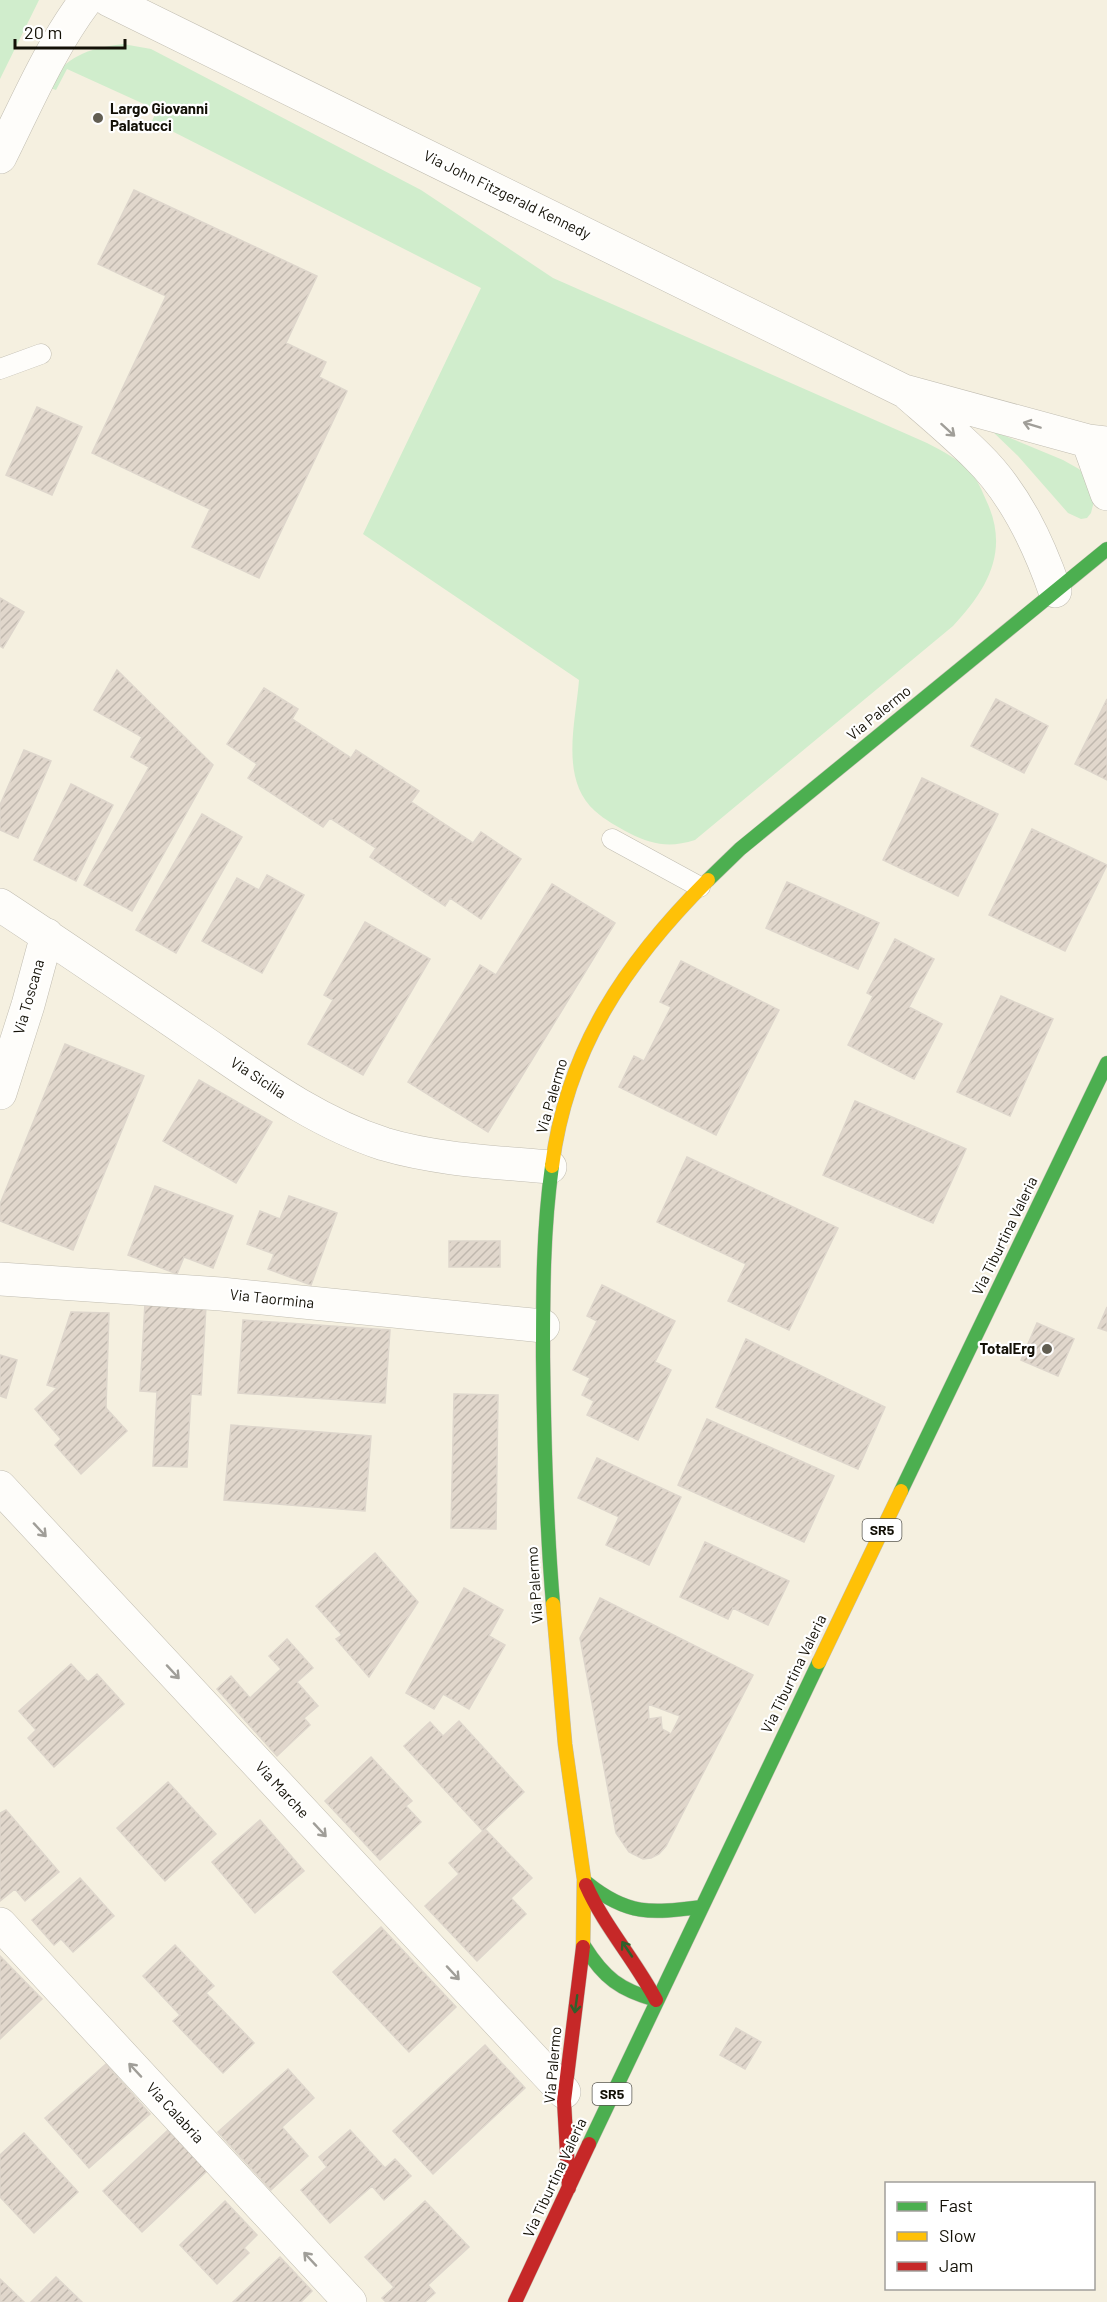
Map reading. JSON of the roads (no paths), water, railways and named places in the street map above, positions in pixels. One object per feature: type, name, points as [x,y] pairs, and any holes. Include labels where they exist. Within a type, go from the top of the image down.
[{"type":"street","points":[[0,157],[61,36],[86,0]]},
{"type":"street","name":"Via John Fitzgerald Kennedy","points":[[109,0],[904,391],[1098,442],[1107,494]]},
{"type":"street","name":"Via John Fitzgerald Kennedy","points":[[904,391],[978,457],[1005,489],[1031,530],[1055,591]]},
{"type":"street","name":"Via Palermo","points":[[568,2188],[564,2092],[584,1946],[584,1880],[570,1782],[549,1563],[543,1417],[543,1248],[550,1167],[571,1082],[583,1050],[608,1000],[641,952],[700,887],[740,849],[1107,549]]},
{"type":"street","name":"Via Sicilia","points":[[0,905],[271,1088],[329,1121],[370,1139],[410,1150],[444,1157],[550,1167]]},
{"type":"street","name":"Via Toscana","points":[[0,1093],[47,935]]},
{"type":"street","name":"Via Tiburtina Valeria","points":[[515,2302],[656,2000],[1107,1063]]},
{"type":"street","name":"Via Taormina","points":[[0,1279],[221,1294],[543,1326]]},
{"type":"street","name":"Via Marche","points":[[0,1487],[564,2092]]},
{"type":"street","points":[[584,1880],[600,1894],[632,1911],[656,1912],[701,1907]]},
{"type":"street","name":"Via Palermo","points":[[584,1880],[595,1905],[628,1949],[656,2000]]},
{"type":"street","name":"Via Calabria","points":[[0,1924],[350,2302]]},
{"type":"street","points":[[584,1946],[608,1980],[628,1991],[656,2000]]},
{"type":"lane","points":[[0,369],[41,354]]},
{"type":"lane","points":[[612,839],[700,887]]},
{"type":"place","name":"Largo Giovanni Palatucci","points":[[98,118]]},
{"type":"place","name":"TotalErg","points":[[1047,1349]]}]
